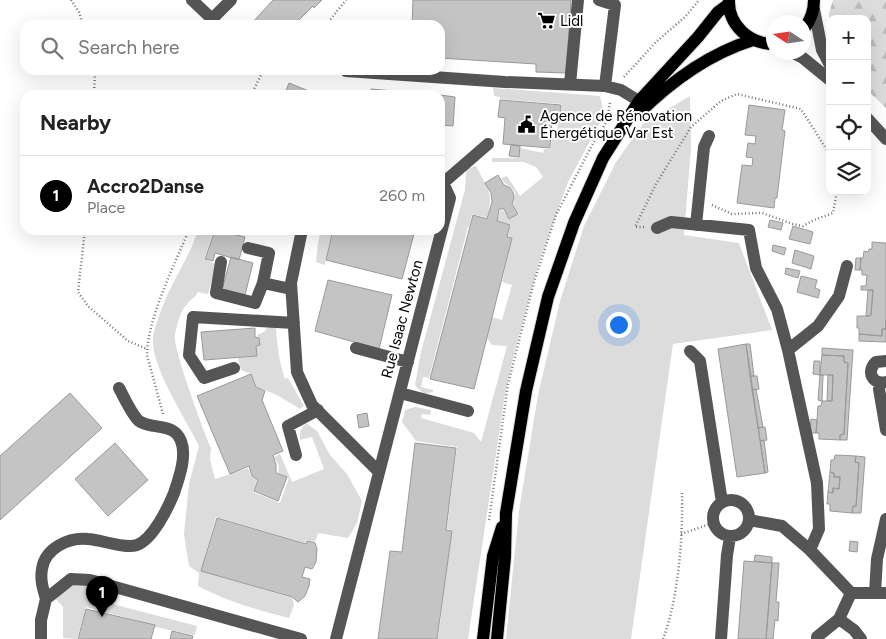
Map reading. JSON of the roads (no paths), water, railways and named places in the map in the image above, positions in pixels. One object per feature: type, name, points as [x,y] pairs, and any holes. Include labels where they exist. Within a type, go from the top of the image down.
[{"type":"main road","points":[[729,2],[731,15],[743,33],[753,40],[766,43]]},
{"type":"main road","points":[[483,639],[493,556],[506,513],[526,391],[548,297],[574,223],[603,158],[639,101],[729,2]]},
{"type":"main road","points":[[621,131],[667,87],[714,55],[753,40]]},
{"type":"main road","points":[[497,639],[505,557],[506,513]]},
{"type":"street","points":[[192,0],[212,19],[231,0]]},
{"type":"street","points":[[570,84],[578,0]]},
{"type":"street","points":[[599,0],[615,5],[605,86]]},
{"type":"street","points":[[814,4],[822,50],[828,60]]},
{"type":"street","points":[[805,60],[826,77]]},
{"type":"street","points":[[404,75],[605,86],[621,90],[639,101]]},
{"type":"street","points":[[871,122],[886,139]]},
{"type":"street","points":[[696,225],[704,147],[709,136]]},
{"type":"street","points":[[445,177],[488,144]]},
{"type":"street","name":"Rue Isaac Newton","points":[[445,186],[450,198],[445,215]]},
{"type":"street","points":[[657,228],[671,222],[749,230],[756,268],[777,309],[788,350],[817,484],[819,529],[810,550]]},
{"type":"street","points":[[301,235],[291,283],[297,372],[312,405],[379,472]]},
{"type":"street","name":"Rue Isaac Newton","points":[[336,639],[439,235]]},
{"type":"street","points":[[222,262],[216,293],[255,303],[263,283],[269,253],[248,248]]},
{"type":"street","points":[[788,350],[818,326],[839,296],[848,266]]},
{"type":"street","points":[[263,283],[292,289]]},
{"type":"street","points":[[234,368],[204,378],[189,355],[193,316],[294,323]]},
{"type":"street","points":[[356,348],[408,362]]},
{"type":"street","points":[[690,351],[700,361],[722,502]]},
{"type":"street","points":[[886,361],[876,362],[870,371],[875,381],[883,382],[879,389],[886,430]]},
{"type":"street","points":[[41,639],[41,620],[46,599],[42,583],[42,568],[47,555],[57,546],[70,540],[86,538],[138,545],[154,531],[170,502],[176,486],[184,451],[181,440],[176,432],[166,427],[145,424],[137,420],[119,388]]},
{"type":"street","points":[[400,393],[468,411]]},
{"type":"street","points":[[296,455],[288,426],[318,410]]},
{"type":"street","points":[[734,500],[740,502],[745,507],[749,520],[743,532],[737,536],[730,537],[719,533],[713,523],[714,511],[722,502],[734,500]]},
{"type":"street","points":[[749,520],[782,526],[810,550],[851,592],[881,592],[877,559],[886,519]]},
{"type":"street","points":[[721,639],[730,537]]},
{"type":"street","points":[[46,599],[70,579],[90,580],[301,639]]},
{"type":"street","points":[[816,637],[839,619],[851,592]]},
{"type":"street","points":[[839,619],[854,630],[861,639]]},
{"type":"place","name":"Lidl","points":[[546,21]]},
{"type":"place","name":"Agence de Rénovation Énergétique Var Est","points":[[526,125]]},
{"type":"place","name":"Accro2Danse","points":[[102,617]]}]
